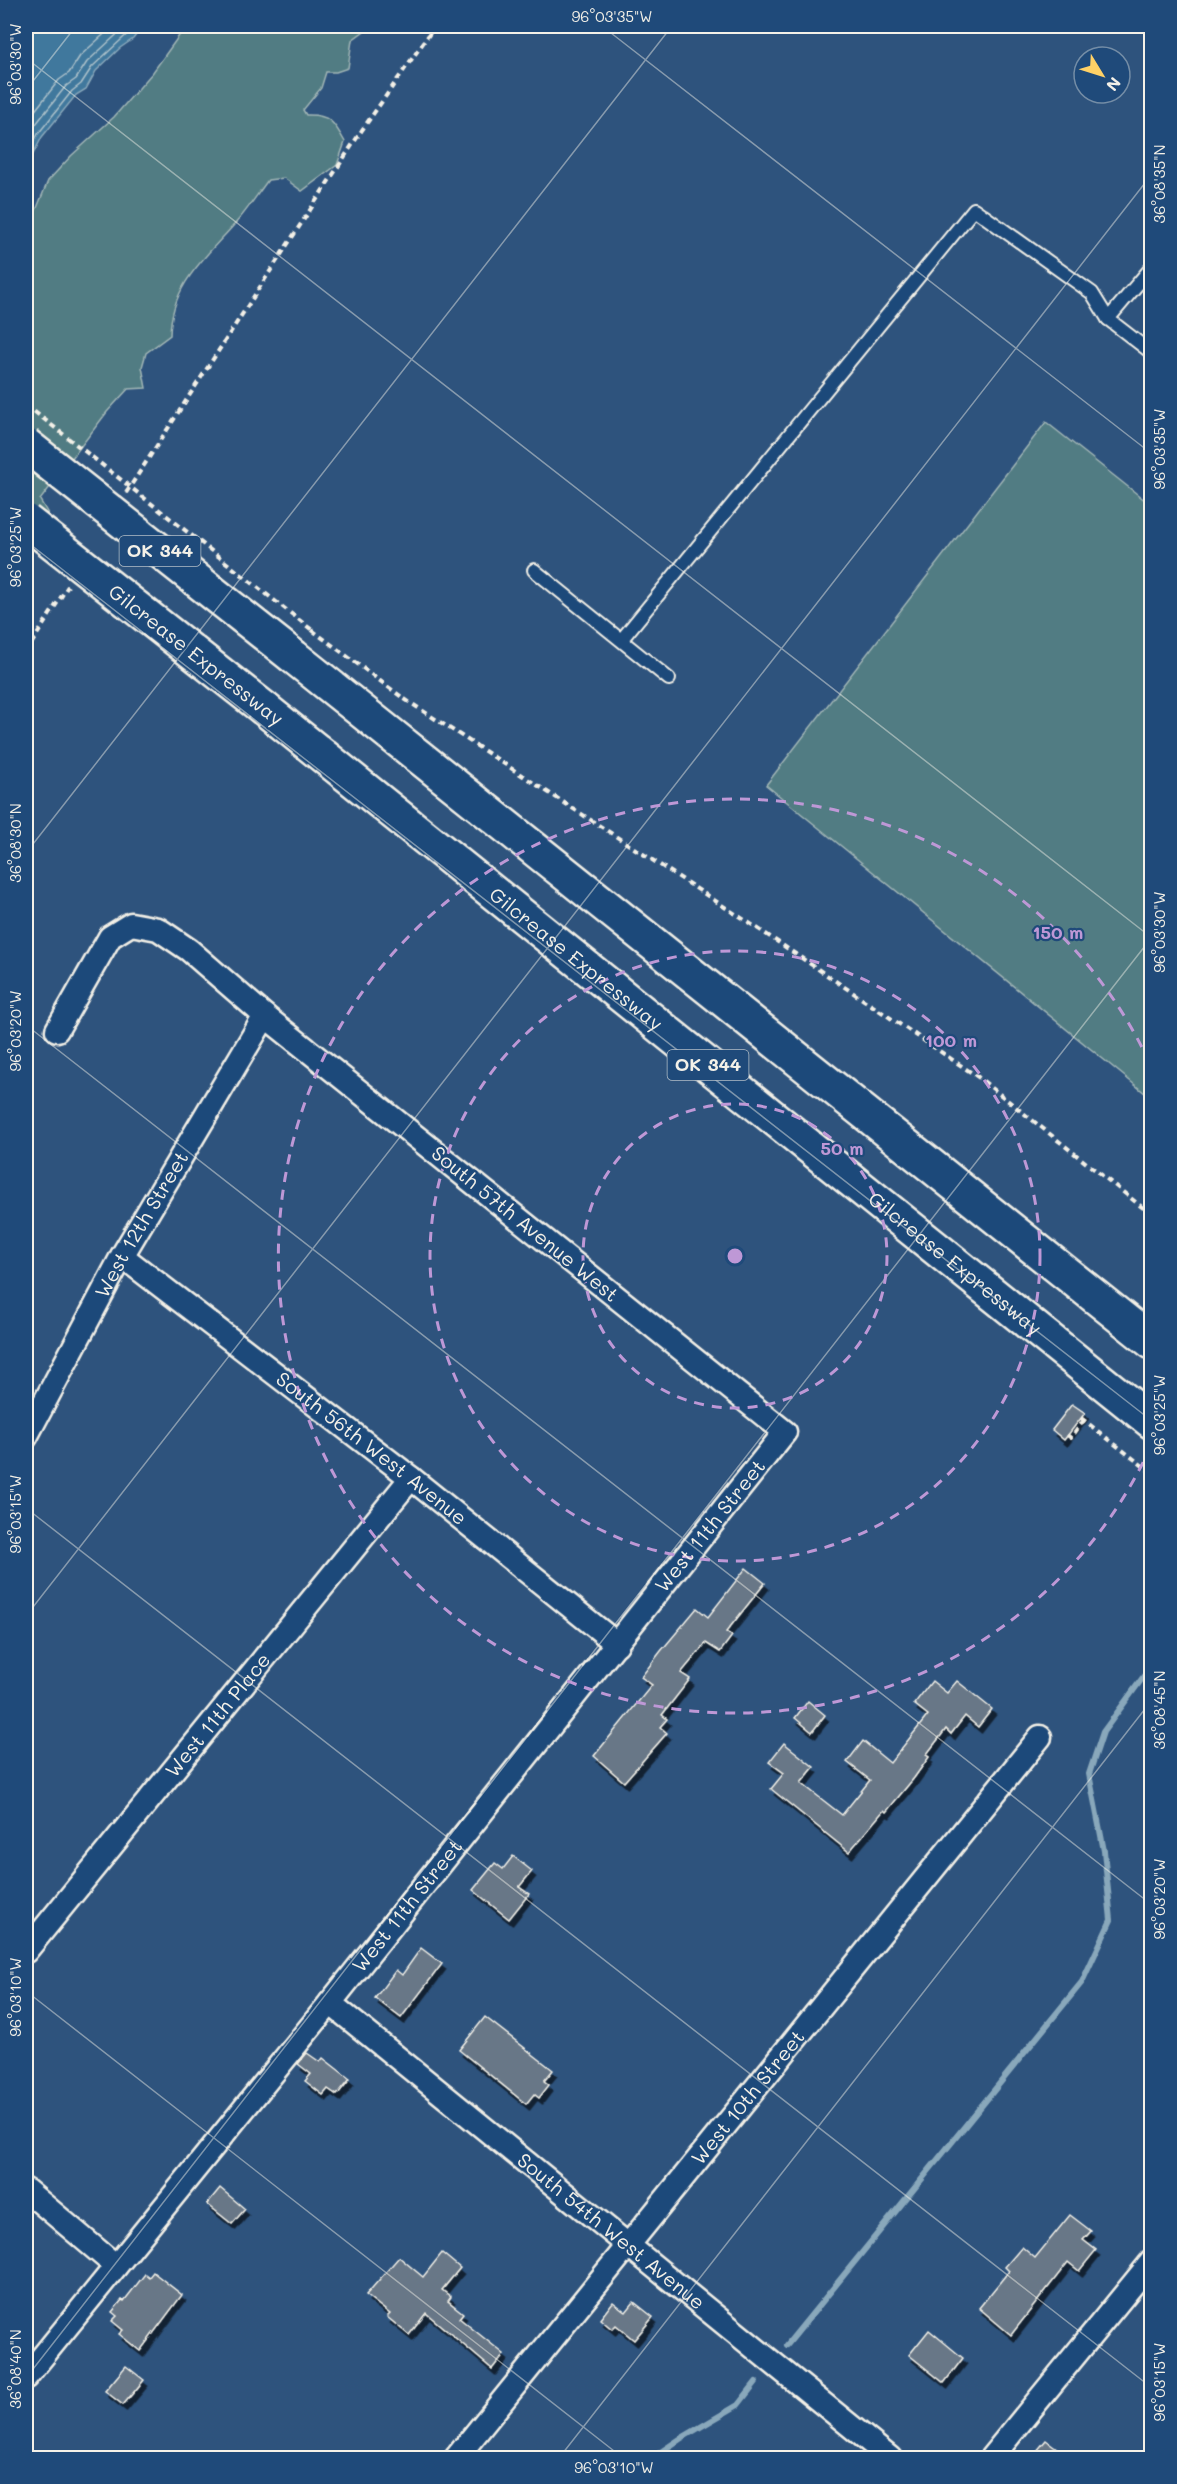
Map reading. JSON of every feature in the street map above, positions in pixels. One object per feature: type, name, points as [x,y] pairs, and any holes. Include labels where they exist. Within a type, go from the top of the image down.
[{"type":"highway","name":"OK 344","points":[[26,445],[1152,1342]]},
{"type":"highway","name":"Gilcrease Expressway","points":[[26,521],[265,709],[1152,1422]]},
{"type":"street","name":"South 57th Avenue West","points":[[57,1030],[110,937],[131,924],[158,929],[181,945],[265,1016],[785,1432]]},
{"type":"street","name":"West 12th Street","points":[[26,1437],[122,1256],[265,1016]]},
{"type":"street","name":"South 56th West Avenue","points":[[122,1256],[411,1478],[617,1644]]},
{"type":"street","name":"West 11th Street","points":[[26,2377],[330,2003],[785,1432]]},
{"type":"street","name":"West 11th Place","points":[[26,1951],[411,1478]]},
{"type":"street","name":"West 10th Street","points":[[456,2458],[1040,1737]]},
{"type":"street","name":"South 54th West Avenue","points":[[330,2003],[890,2458]]},
{"type":"street","points":[[26,2190],[116,2266]]},
{"type":"street","points":[[991,2458],[1152,2261]]},
{"type":"lane","points":[[622,639],[974,209],[1092,293],[1108,319],[1152,353]]},
{"type":"lane","points":[[1108,319],[1147,281],[1152,267]]},
{"type":"lane","points":[[534,570],[669,679]]},
{"type":"path","points":[[123,498],[362,130],[435,26]]},
{"type":"path","points":[[26,405],[312,630],[403,698],[747,921],[978,1077],[1152,1215]]},
{"type":"path","points":[[26,652],[68,585]]},
{"type":"path","points":[[1067,1435],[1071,1437],[1083,1419],[1152,1473]]},
{"type":"green space","points":[[186,26],[371,26],[352,40],[348,68],[326,72],[321,88],[303,110],[306,115],[320,116],[330,121],[338,129],[345,142],[337,165],[302,191],[284,178],[268,180],[240,218],[204,257],[184,284],[177,300],[170,335],[146,353],[142,367],[146,388],[128,389],[107,412],[40,500],[48,514],[26,539],[26,227],[48,181],[71,156],[114,117],[153,72]]},
{"type":"green space","points":[[1046,422],[1151,505],[1151,1098],[766,785]]},
{"type":"water","points":[[26,26],[143,26],[133,39],[96,71],[86,89],[76,95],[42,137],[26,168]]},
{"type":"building","points":[[1072,1404],[1085,1413],[1064,1440],[1052,1430]]},
{"type":"building","points":[[746,1568],[765,1583],[726,1632],[732,1636],[720,1652],[706,1643],[681,1673],[690,1679],[662,1715],[667,1719],[660,1727],[667,1733],[624,1782],[594,1756],[652,1685],[641,1677],[661,1651],[697,1608],[708,1617]]},
{"type":"building","points":[[932,1681],[947,1693],[957,1681],[992,1709],[978,1727],[965,1716],[951,1734],[946,1729],[926,1755],[929,1757],[914,1778],[849,1852],[771,1789],[784,1773],[769,1762],[784,1743],[814,1767],[801,1783],[842,1815],[870,1780],[847,1762],[863,1741],[890,1763],[928,1715],[914,1704]]},
{"type":"building","points":[[808,1701],[825,1715],[812,1732],[795,1718]]},
{"type":"building","points":[[513,1856],[532,1871],[519,1887],[529,1894],[509,1919],[473,1890],[495,1863],[503,1869]]},
{"type":"building","points":[[421,1948],[442,1964],[401,2018],[375,1998],[396,1970],[402,1975]]},
{"type":"building","points":[[485,2017],[553,2070],[544,2081],[549,2085],[539,2098],[534,2094],[526,2104],[459,2050]]},
{"type":"building","points":[[307,2053],[320,2062],[323,2058],[350,2079],[337,2095],[328,2089],[323,2095],[305,2081],[311,2074],[298,2064]]},
{"type":"building","points":[[220,2188],[245,2209],[232,2224],[207,2204]]},
{"type":"building","points":[[1070,2215],[1091,2231],[1083,2240],[1096,2250],[1079,2271],[1068,2262],[1011,2335],[979,2308],[1009,2271],[1005,2267],[1022,2247],[1035,2258]]},
{"type":"building","points":[[442,2253],[460,2268],[442,2290],[451,2297],[448,2301],[463,2313],[459,2318],[504,2354],[492,2369],[426,2313],[409,2335],[387,2317],[390,2314],[366,2295],[399,2257],[423,2277]]},
{"type":"building","points":[[153,2272],[182,2295],[140,2351],[119,2334],[123,2330],[112,2321],[117,2316],[112,2312],[122,2300],[124,2301],[145,2274],[149,2277]]},
{"type":"building","points":[[613,2302],[626,2312],[634,2302],[653,2317],[634,2340],[616,2325],[612,2329],[600,2319]]},
{"type":"building","points":[[929,2330],[963,2358],[944,2383],[909,2355]]},
{"type":"building","points":[[126,2366],[144,2380],[123,2405],[105,2391]]},
{"type":"building","points":[[1046,2440],[1070,2458],[1031,2458]]},
{"type":"waterway","points":[[787,2345],[1082,1982],[1111,1920],[1104,1851],[1089,1774],[1103,1732],[1144,1676],[1152,1671]]},
{"type":"waterway","points":[[652,2458],[738,2405],[756,2382]]}]
